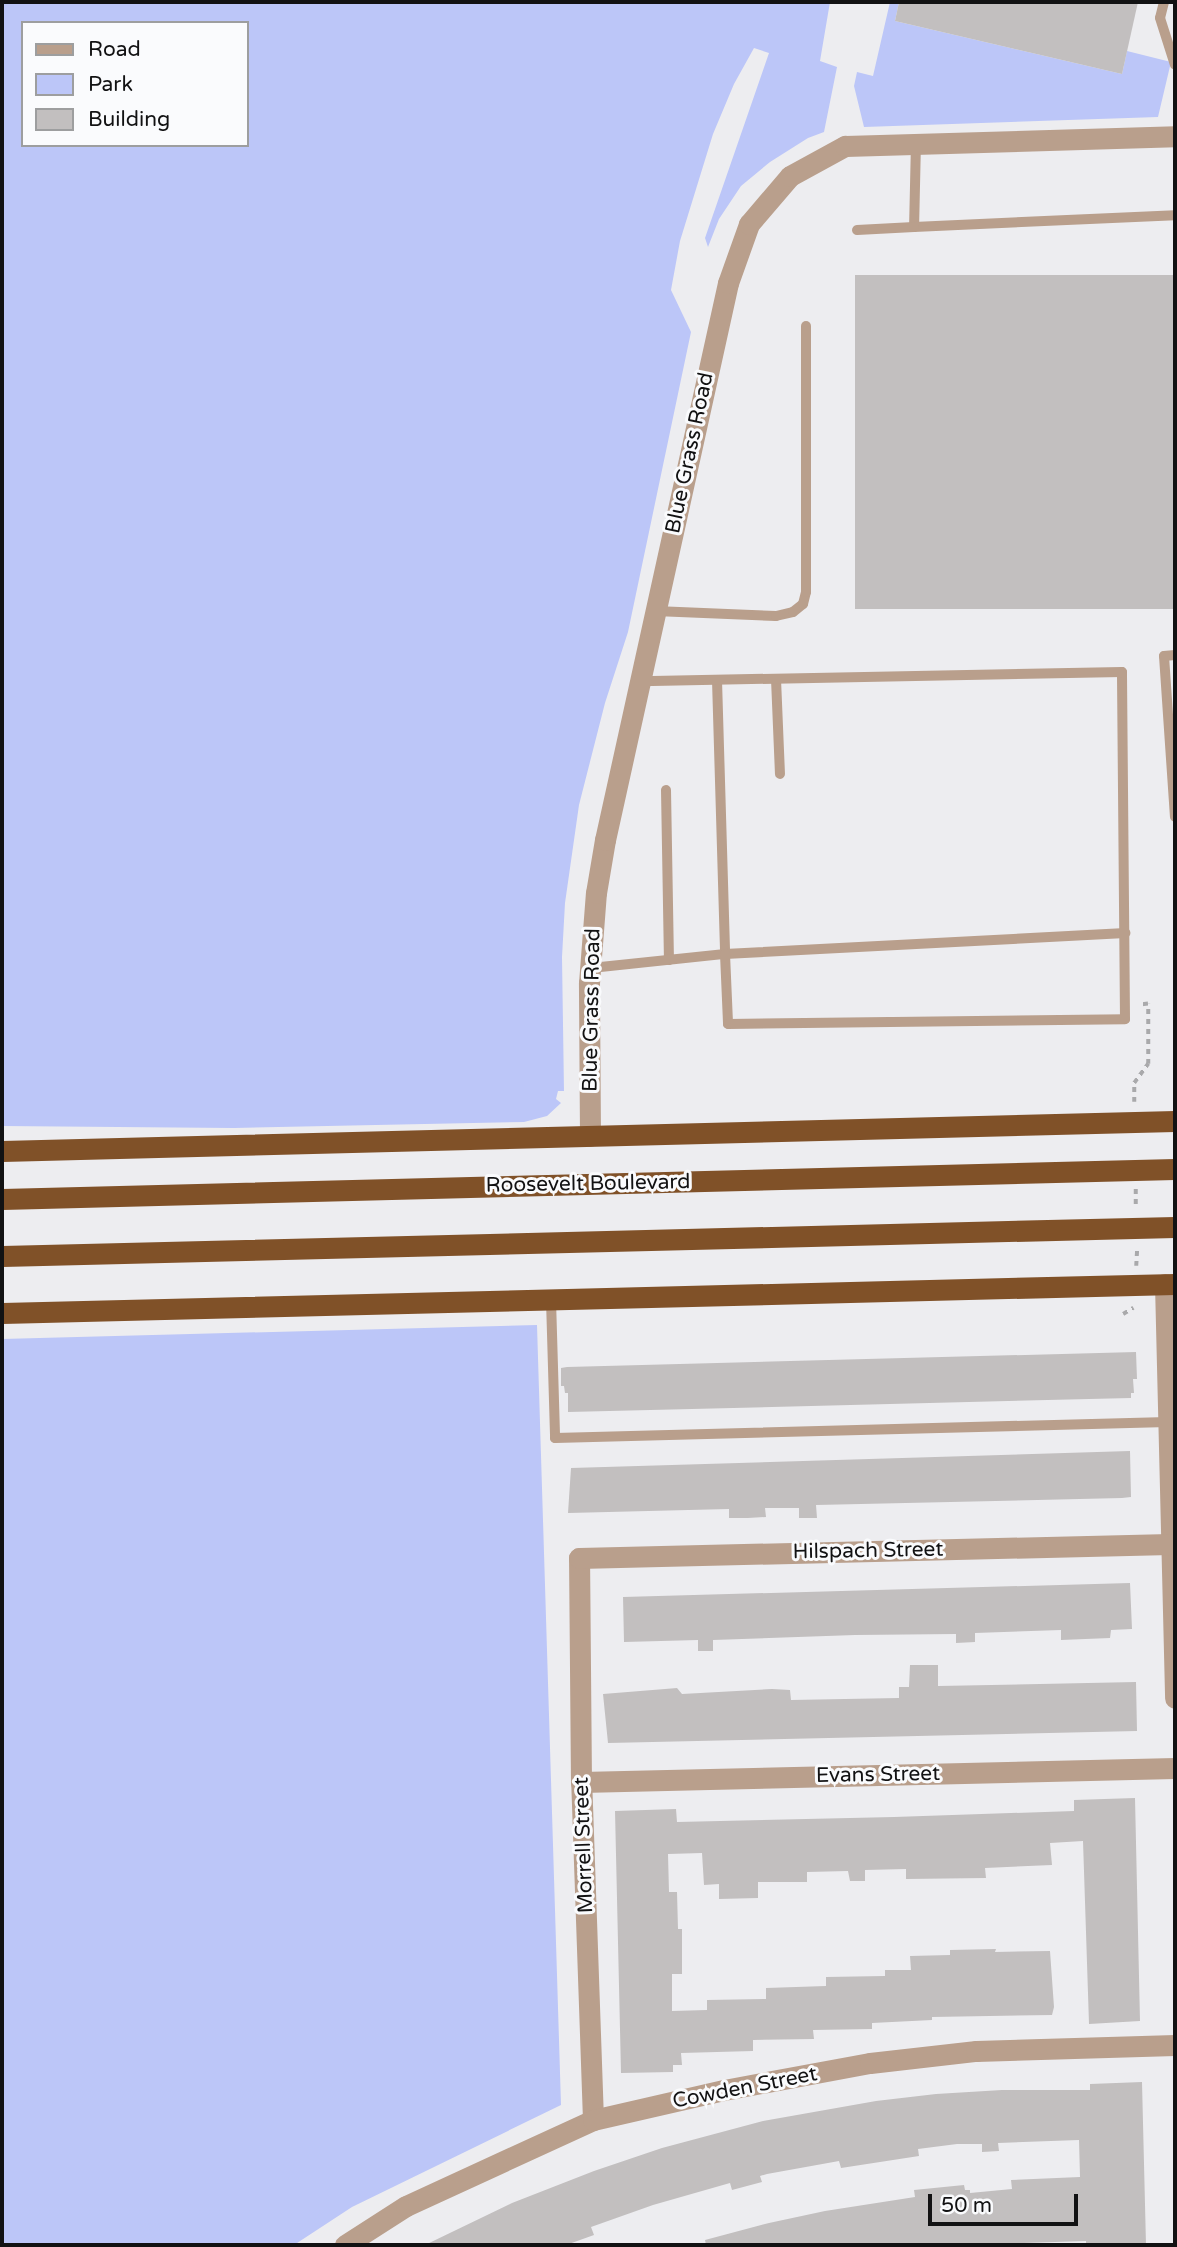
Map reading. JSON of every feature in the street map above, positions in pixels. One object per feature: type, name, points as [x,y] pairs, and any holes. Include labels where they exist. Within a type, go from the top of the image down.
[{"type":"highway","points":[[2,1151],[1175,1121]]},
{"type":"highway","name":"Roosevelt Boulevard","points":[[2,1199],[1175,1169]]},
{"type":"highway","points":[[2,1256],[1175,1227]]},
{"type":"highway","points":[[2,1313],[1170,1284]]},
{"type":"street","name":"Blue Grass Road","points":[[590,1136],[591,968],[600,866],[728,283],[749,224],[790,176],[845,146],[1175,136]]},
{"type":"street","points":[[1170,1284],[1170,1544],[1175,1698]]},
{"type":"street","name":"Hilspach Street","points":[[579,1570],[579,1558],[1170,1544]]},
{"type":"street","name":"Morrell Street","points":[[579,1570],[581,1782],[593,2120]]},
{"type":"street","name":"Evans Street","points":[[581,1782],[1175,1768]]},
{"type":"street","name":"Cowden Street","points":[[345,2245],[406,2206],[593,2120],[724,2090],[870,2063],[976,2051],[1175,2045]]},
{"type":"lane","points":[[1164,2],[1160,18],[1175,65]]},
{"type":"lane","points":[[914,227],[916,142]]},
{"type":"lane","points":[[857,230],[1175,215]]},
{"type":"lane","points":[[655,611],[776,616],[793,612],[803,604],[806,592],[806,326]]},
{"type":"lane","points":[[1175,655],[1164,656],[1175,817]]},
{"type":"lane","points":[[640,681],[1122,672],[1125,1019],[728,1024],[717,680]]},
{"type":"lane","points":[[776,679],[780,774]]},
{"type":"lane","points":[[666,790],[669,960]]},
{"type":"lane","points":[[591,968],[725,954],[1125,933]]},
{"type":"lane","points":[[551,1300],[555,1438],[1170,1417]]},
{"type":"path","points":[[1134,1104],[1134,1083],[1148,1064],[1148,1004],[1140,1005]]},
{"type":"path","points":[[1136,1188],[1136,1211]]},
{"type":"path","points":[[1136,1266],[1137,1244]]},
{"type":"path","points":[[1123,1314],[1133,1308]]},
{"type":"green space","points":[[2,2],[830,2],[820,61],[837,67],[824,132],[808,138],[770,162],[741,186],[719,219],[708,247],[705,238],[769,53],[754,48],[734,84],[713,134],[680,241],[671,290],[691,332],[628,632],[605,703],[579,805],[565,903],[562,957],[564,1091],[558,1091],[556,1099],[561,1103],[547,1116],[524,1122],[234,1128],[2,1126]]},
{"type":"green space","points":[[890,2],[899,2],[895,21],[1122,74],[1127,51],[1171,62],[1158,117],[864,127],[854,86],[857,72],[873,76]]},
{"type":"green space","points":[[537,1325],[561,2105],[352,2207],[294,2245],[2,2245],[2,1339]]},
{"type":"building","points":[[899,2],[1138,2],[1122,74],[895,21]]},
{"type":"building","points":[[855,275],[1175,275],[1175,609],[855,609]]},
{"type":"building","points":[[1136,1352],[1137,1379],[1133,1379],[1134,1393],[1131,1393],[1131,1398],[568,1412],[568,1393],[565,1393],[564,1386],[561,1386],[561,1368],[567,1367]]},
{"type":"building","points":[[1130,1451],[1131,1497],[1122,1498],[816,1505],[817,1518],[799,1518],[799,1508],[765,1508],[766,1517],[748,1518],[729,1518],[729,1509],[568,1513],[571,1468]]},
{"type":"building","points":[[1130,1583],[1132,1629],[1111,1630],[1110,1638],[1061,1640],[1061,1630],[975,1633],[975,1642],[956,1643],[956,1634],[855,1635],[713,1640],[713,1651],[698,1651],[698,1640],[624,1642],[623,1597]]},
{"type":"building","points":[[910,1665],[938,1665],[938,1686],[1136,1682],[1137,1731],[608,1743],[603,1694],[677,1688],[682,1694],[772,1689],[790,1690],[791,1700],[899,1698],[899,1687],[909,1687]]},
{"type":"building","points":[[1135,1798],[1140,2021],[1089,2024],[1083,1841],[1050,1843],[1052,1865],[985,1868],[986,1878],[906,1879],[906,1869],[865,1870],[865,1881],[850,1881],[848,1871],[807,1872],[807,1882],[758,1882],[758,1898],[719,1899],[719,1884],[704,1885],[702,1853],[668,1854],[669,1892],[677,1892],[678,1929],[682,1929],[682,1974],[672,1974],[672,2011],[707,2010],[707,2000],[766,1999],[766,1988],[826,1986],[826,1977],[885,1976],[885,1970],[911,1970],[910,1956],[950,1955],[950,1950],[996,1949],[995,1952],[1050,1951],[1054,2007],[1052,2015],[932,2017],[932,2020],[872,2023],[872,2029],[813,2030],[814,2039],[753,2040],[753,2051],[681,2053],[682,2065],[673,2065],[673,2072],[621,2073],[615,1811],[676,1809],[677,1822],[894,1817],[1074,1811],[1074,1800]]},
{"type":"building","points":[[1142,2082],[1146,2245],[1086,2245],[1086,2241],[961,2245],[706,2245],[705,2240],[769,2223],[915,2197],[914,2190],[964,2185],[965,2190],[970,2190],[970,2193],[1012,2189],[1011,2180],[1080,2177],[1079,2140],[998,2143],[999,2151],[982,2152],[982,2144],[957,2144],[918,2149],[919,2156],[841,2168],[839,2161],[767,2174],[760,2176],[762,2182],[732,2190],[730,2183],[653,2205],[591,2227],[594,2235],[566,2245],[425,2245],[512,2203],[594,2171],[662,2148],[763,2121],[876,2101],[936,2094],[1002,2090],[1090,2090],[1090,2084]]}]
